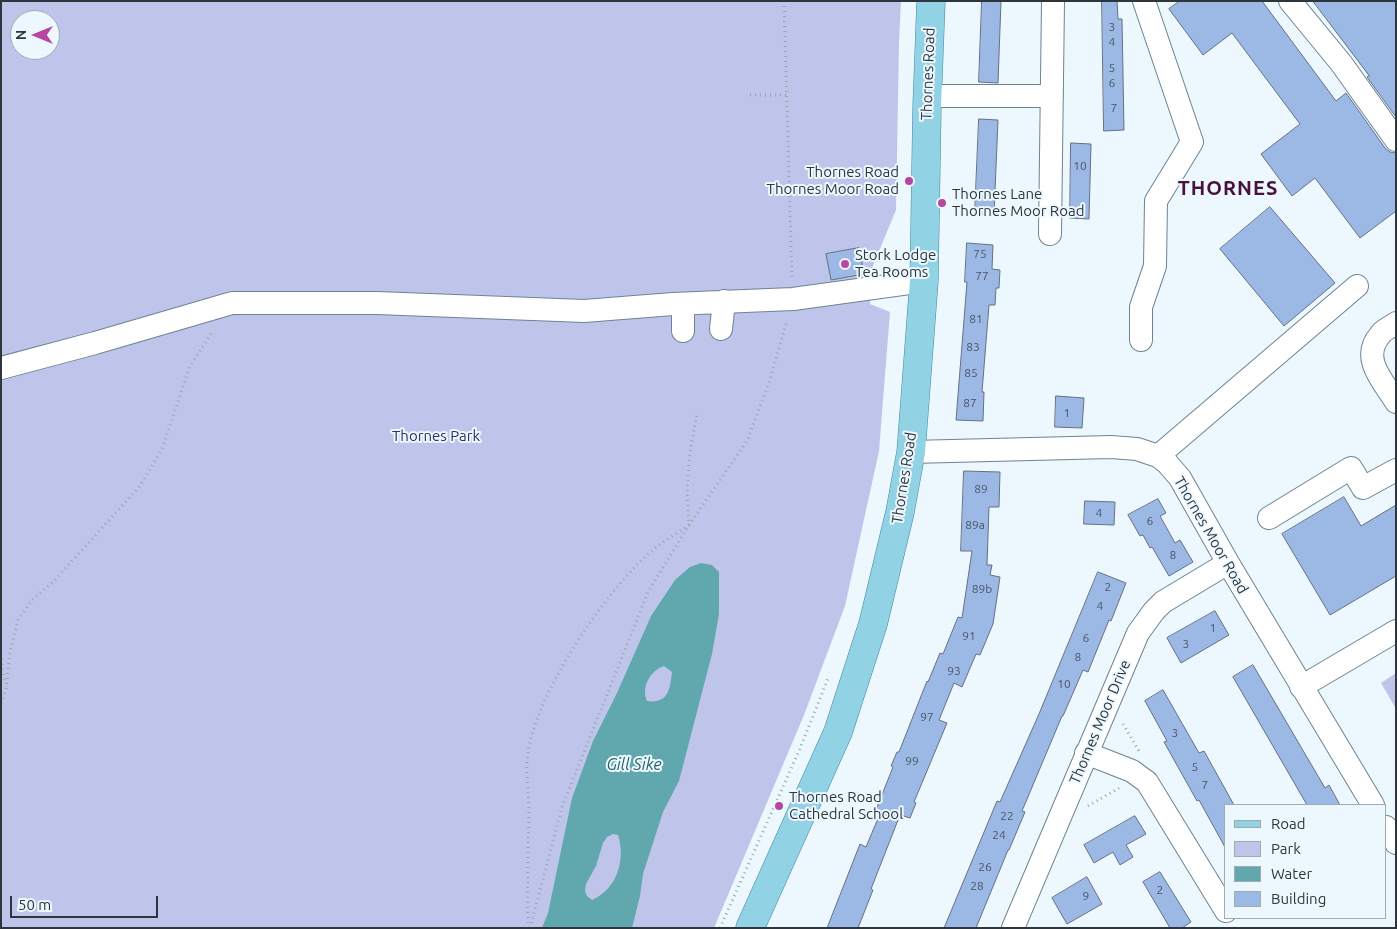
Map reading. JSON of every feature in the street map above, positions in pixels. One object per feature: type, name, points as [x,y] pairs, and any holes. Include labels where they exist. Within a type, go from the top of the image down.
[{"type":"main road","name":"Thornes Road","points":[[750,928],[840,723],[873,624],[900,512],[910,452],[924,282],[927,96],[931,1]]},
{"type":"street","points":[[1050,234],[1053,1]]},
{"type":"street","points":[[1141,340],[1141,308],[1155,266],[1156,201],[1192,142],[1144,1]]},
{"type":"street","points":[[1290,1],[1341,62],[1396,140]]},
{"type":"street","points":[[927,96],[1052,96]]},
{"type":"street","points":[[1,368],[232,303],[377,303],[584,311],[724,301],[793,299],[924,282]]},
{"type":"street","points":[[1158,456],[1357,286]]},
{"type":"street","points":[[721,328],[724,301]]},
{"type":"street","points":[[683,304],[683,331]]},
{"type":"street","points":[[1396,323],[1380,334],[1372,348],[1372,362],[1396,402]]},
{"type":"street","name":"Thornes Moor Road","points":[[910,452],[1111,447],[1137,449],[1158,456],[1180,478],[1301,687],[1372,804]]},
{"type":"street","points":[[1269,518],[1351,468],[1363,488],[1396,470]]},
{"type":"street","name":"Thornes Moor Drive","points":[[1018,924],[1086,753],[1138,633],[1159,606],[1174,594],[1228,563]]},
{"type":"street","points":[[1301,687],[1396,631]]},
{"type":"street","points":[[1086,753],[1132,771],[1146,782],[1224,908]]},
{"type":"street","points":[[1387,829],[1396,843]]},
{"type":"path","points":[[529,928],[562,807],[648,592],[689,525],[747,441],[770,380],[793,299],[784,1]]},
{"type":"path","points":[[750,95],[787,94]]},
{"type":"path","points":[[1,703],[6,689],[10,651],[18,620],[32,600],[54,581],[140,486],[162,449],[190,366],[232,303]]},
{"type":"path","points":[[689,525],[687,487],[690,453],[697,413]]},
{"type":"path","points":[[529,928],[527,759],[536,717],[554,680],[611,594],[646,556],[689,525]]},
{"type":"path","points":[[1,659],[6,689]]},
{"type":"path","points":[[720,928],[799,751],[833,668]]},
{"type":"green space","name":"Thornes Park","points":[[1,1],[901,1],[896,210],[872,268],[870,304],[890,312],[879,451],[845,606],[804,715],[714,928],[1,928]]},
{"type":"green space","points":[[1396,673],[1396,709],[1381,683]]},
{"type":"water","name":"Gill Sike","points":[[701,563],[712,565],[719,572],[719,614],[712,654],[679,781],[663,812],[643,874],[632,928],[542,928],[548,913],[572,798],[593,741],[617,693],[651,616],[675,580],[690,567]],"holes":[[[664,666],[672,672],[669,690],[664,698],[647,701],[645,690],[648,680],[659,668]],[[613,834],[618,835],[621,854],[620,864],[608,889],[592,900],[585,891],[586,884],[596,866],[603,843],[607,837]]]},
{"type":"building","points":[[982,1],[1001,1],[998,83],[979,82]]},
{"type":"building","points":[[1102,1],[1117,1],[1118,19],[1122,19],[1124,130],[1104,131]]},
{"type":"building","points":[[1180,1],[1262,1],[1336,101],[1346,93],[1385,148],[1390,152],[1396,153],[1396,211],[1360,238],[1315,178],[1292,196],[1261,154],[1300,124],[1232,33],[1203,55],[1169,9]]},
{"type":"building","points":[[1313,1],[1396,1],[1396,117],[1367,77],[1369,76]]},
{"type":"building","points":[[979,119],[998,120],[994,215],[975,214]]},
{"type":"building","points":[[1071,143],[1091,144],[1089,219],[1070,218]]},
{"type":"building","points":[[1270,207],[1335,283],[1284,326],[1220,249]]},
{"type":"building","points":[[967,243],[993,245],[992,269],[1000,270],[999,288],[996,288],[995,305],[989,305],[982,392],[984,392],[983,421],[956,420],[967,282],[965,282]]},
{"type":"building","name":"Stork Lodge Tea Rooms","points":[[859,248],[864,274],[831,280],[826,254]]},
{"type":"building","points":[[1056,396],[1084,398],[1082,428],[1055,427]]},
{"type":"building","points":[[964,471],[1000,472],[999,507],[989,507],[987,565],[992,565],[990,575],[1000,577],[993,624],[980,655],[976,654],[962,687],[954,683],[939,720],[947,723],[914,802],[916,803],[910,818],[900,815],[858,928],[827,928],[860,844],[866,847],[879,816],[874,815],[893,767],[891,766],[897,752],[899,752],[927,681],[940,653],[943,654],[958,617],[962,618],[972,551],[961,551]]},
{"type":"building","points":[[1344,497],[1361,526],[1396,505],[1396,576],[1330,615],[1282,534]]},
{"type":"building","points":[[1158,499],[1166,513],[1160,516],[1175,543],[1180,540],[1193,562],[1169,576],[1152,547],[1150,548],[1143,535],[1140,536],[1128,515]]},
{"type":"building","points":[[1085,501],[1115,502],[1114,525],[1084,524]]},
{"type":"building","points":[[1098,572],[1126,583],[1111,621],[1109,620],[1088,672],[1083,670],[1062,716],[1022,811],[1025,812],[976,928],[944,928],[997,801],[1000,802],[1039,714]]},
{"type":"building","points":[[1215,611],[1229,635],[1181,663],[1167,638]]},
{"type":"building","points":[[1253,665],[1325,788],[1329,785],[1339,804],[1306,804],[1233,677]]},
{"type":"building","points":[[1163,690],[1199,753],[1204,751],[1233,804],[1224,804],[1224,845],[1164,742],[1167,741],[1145,701]]},
{"type":"building","points":[[1135,816],[1146,834],[1126,845],[1133,857],[1120,865],[1113,852],[1094,863],[1084,845]]},
{"type":"building","points":[[1160,872],[1191,922],[1182,928],[1170,928],[1143,882]]},
{"type":"building","points":[[1087,877],[1102,904],[1067,924],[1052,898]]},
{"type":"place","name":"Thornes Road Thornes Moor Road","points":[[909,181]]},
{"type":"place","name":"Thornes Lane Thornes Moor Road","points":[[942,203]]},
{"type":"place","name":"Stork Lodge Tea Rooms","points":[[845,264]]},
{"type":"place","name":"Thornes Road Cathedral School","points":[[779,806]]},
{"type":"district","name":"THORNES","points":[[1228,188]]}]
